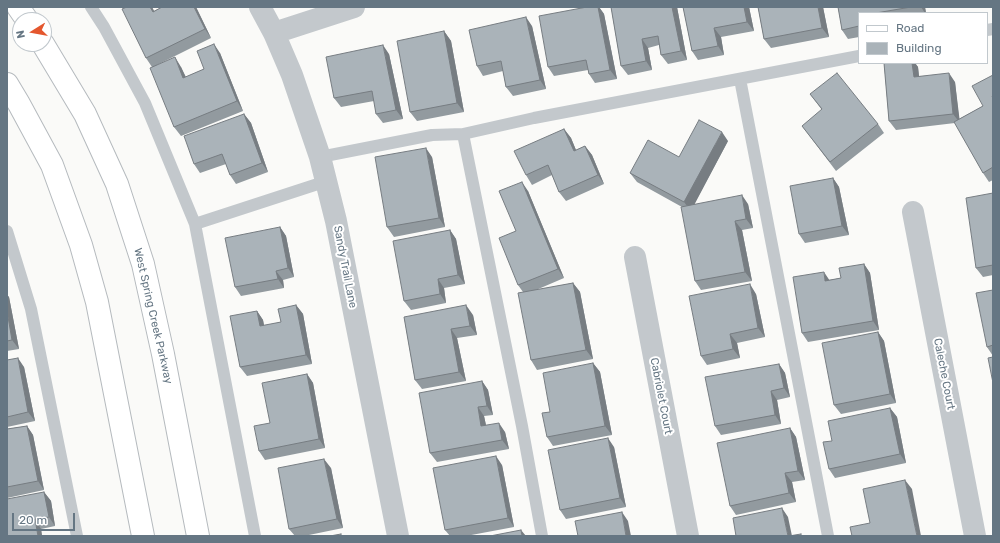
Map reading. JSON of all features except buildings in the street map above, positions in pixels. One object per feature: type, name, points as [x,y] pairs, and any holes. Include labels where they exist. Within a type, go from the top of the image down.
[{"type":"main road","name":"West Spring Creek Parkway","points":[[48,52],[85,114],[117,184],[143,264],[163,354],[198,536]]},
{"type":"main road","points":[[7,84],[52,164],[81,245],[97,302],[143,536]]},
{"type":"street","name":"Sandy Trail Lane","points":[[260,7],[274,33],[292,75],[327,181],[398,536]]},
{"type":"street","points":[[274,33],[354,7]]},
{"type":"street","name":"Caleche Court","points":[[913,212],[975,536]]},
{"type":"street","name":"Cabriolet Court","points":[[635,257],[688,536]]},
{"type":"lane","points":[[91,7],[104,27],[145,103],[195,224],[255,536]]},
{"type":"lane","points":[[320,156],[432,135],[463,134],[534,118],[858,56]]},
{"type":"lane","points":[[740,79],[828,536]]},
{"type":"lane","points":[[463,134],[522,426],[542,536]]},
{"type":"lane","points":[[195,224],[327,181]]},
{"type":"lane","points":[[7,232],[31,309],[77,536]]}]
